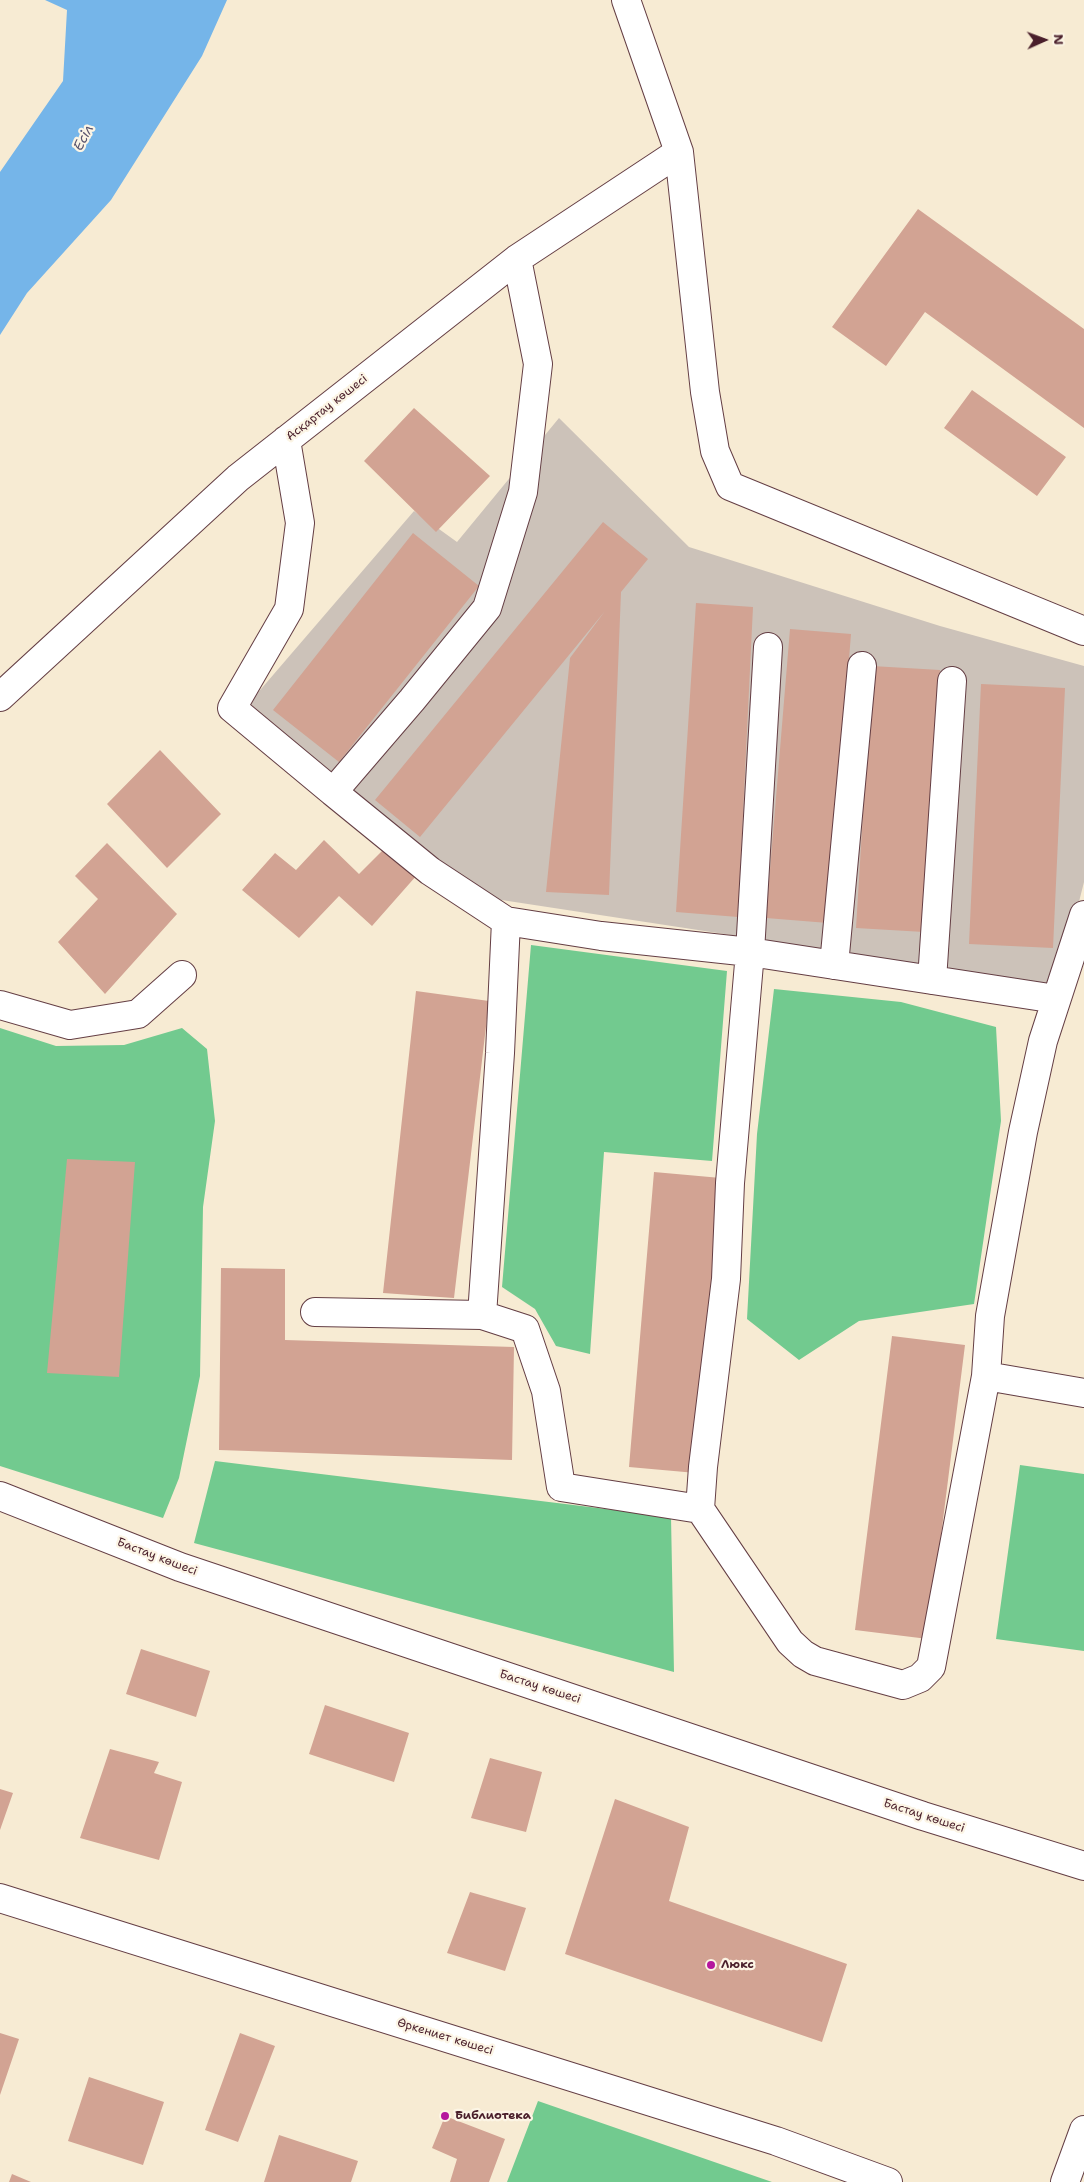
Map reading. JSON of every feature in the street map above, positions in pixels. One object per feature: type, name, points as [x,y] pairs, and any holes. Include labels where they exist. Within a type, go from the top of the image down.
[{"type":"street","points":[[626,0],[680,152],[705,392],[715,451],[730,486],[1084,631]]},
{"type":"street","name":"Асқартау көшесі","points":[[0,697],[238,478],[517,259],[680,152]]},
{"type":"street","points":[[333,792],[412,700],[487,608],[524,492],[538,364],[517,259]]},
{"type":"street","points":[[286,440],[300,523],[289,609],[232,708],[430,871],[506,922],[601,936],[750,952],[1056,999]]},
{"type":"street","points":[[768,647],[750,952],[730,1183],[726,1279],[703,1467],[700,1509],[790,1642],[802,1654],[815,1661],[903,1685],[920,1678],[931,1667],[986,1376],[990,1316],[1023,1132],[1043,1041],[1084,915]]},
{"type":"street","points":[[834,965],[862,666]]},
{"type":"street","points":[[932,980],[952,681]]},
{"type":"street","points":[[482,1315],[500,1053],[506,922]]},
{"type":"street","points":[[0,1005],[70,1025],[138,1014],[182,975]]},
{"type":"street","points":[[316,1312],[482,1315],[525,1329],[546,1391],[561,1487],[700,1509]]},
{"type":"street","points":[[986,1376],[1084,1392]]},
{"type":"street","name":"Бастау көшесі","points":[[0,1496],[180,1566],[923,1816],[1084,1866]]},
{"type":"street","name":"Өркениет көшесі","points":[[0,1898],[776,2141],[888,2182]]},
{"type":"street","points":[[1065,2182],[1084,2130]]},
{"type":"shaded area","points":[[559,418],[689,547],[940,626],[1084,666],[1084,882],[1058,985],[482,897],[249,703],[414,511],[457,542]]},
{"type":"green space","points":[[531,945],[727,971],[712,1161],[604,1152],[590,1354],[556,1346],[535,1309],[502,1287]]},
{"type":"green space","points":[[774,989],[901,1002],[996,1027],[1001,1121],[974,1304],[859,1321],[799,1360],[747,1319],[757,1134]]},
{"type":"green space","points":[[0,1028],[56,1046],[124,1045],[182,1028],[207,1049],[215,1121],[203,1207],[200,1376],[179,1478],[163,1518],[0,1466]]},
{"type":"green space","points":[[215,1461],[671,1517],[674,1672],[194,1543]]},
{"type":"green space","points":[[1020,1465],[1084,1474],[1084,1651],[996,1639]]},
{"type":"green space","points":[[538,2101],[772,2182],[507,2182]]},
{"type":"water","name":"Есіл","points":[[45,0],[227,0],[202,56],[111,200],[27,293],[0,335],[0,172],[63,81],[67,10]]},
{"type":"building","points":[[918,209],[1084,329],[1084,428],[925,312],[886,366],[832,327]]},
{"type":"building","points":[[972,390],[1066,457],[1037,496],[944,428]]},
{"type":"building","points":[[414,408],[490,476],[436,532],[364,461]]},
{"type":"building","points":[[603,522],[648,559],[621,592],[609,895],[546,892],[570,658],[605,611],[420,837],[375,800]]},
{"type":"building","points":[[413,533],[479,586],[339,762],[273,710]]},
{"type":"building","points":[[696,603],[753,607],[738,917],[676,912]]},
{"type":"building","points":[[790,629],[851,634],[828,923],[766,918]]},
{"type":"building","points":[[872,666],[940,670],[924,932],[856,928]]},
{"type":"building","points":[[981,684],[1065,688],[1053,948],[969,944]]},
{"type":"building","points":[[160,750],[221,814],[167,868],[107,804]]},
{"type":"building","points":[[324,840],[359,874],[388,845],[417,875],[372,926],[339,896],[299,938],[242,890],[275,853],[296,870]]},
{"type":"building","points":[[107,843],[177,914],[105,994],[58,942],[98,899],[75,876]]},
{"type":"building","points":[[416,991],[489,1001],[454,1298],[383,1293]]},
{"type":"building","points":[[67,1159],[135,1162],[119,1377],[47,1373]]},
{"type":"building","points":[[654,1172],[721,1178],[696,1473],[629,1467]]},
{"type":"building","points":[[221,1268],[285,1269],[285,1340],[514,1347],[512,1460],[219,1450]]},
{"type":"building","points":[[892,1336],[965,1345],[928,1639],[855,1630]]},
{"type":"building","points":[[141,1649],[210,1671],[196,1717],[126,1694]]},
{"type":"building","points":[[325,1705],[409,1733],[394,1782],[309,1754]]},
{"type":"building","points":[[110,1749],[159,1762],[154,1773],[182,1782],[159,1860],[80,1838]]},
{"type":"building","points":[[490,1758],[542,1772],[526,1832],[471,1818]]},
{"type":"building","points":[[0,1789],[13,1793],[0,1830]]},
{"type":"building","points":[[615,1799],[689,1827],[669,1901],[847,1964],[822,2042],[565,1954]]},
{"type":"building","points":[[470,1892],[526,1908],[505,1971],[447,1953]]},
{"type":"building","points":[[0,2033],[19,2039],[0,2095]]},
{"type":"building","points":[[240,2033],[275,2046],[238,2142],[205,2130]]},
{"type":"building","points":[[89,2077],[164,2102],[143,2165],[68,2141]]},
{"type":"building","points":[[445,2116],[505,2139],[489,2182],[450,2182],[457,2159],[432,2148]]},
{"type":"building","points":[[279,2135],[358,2161],[351,2182],[264,2182]]},
{"type":"building","points":[[12,2174],[31,2182],[9,2182]]},
{"type":"place","name":"Люкс","points":[[711,1965]]},
{"type":"place","name":"Библиотека","points":[[445,2116]]}]
